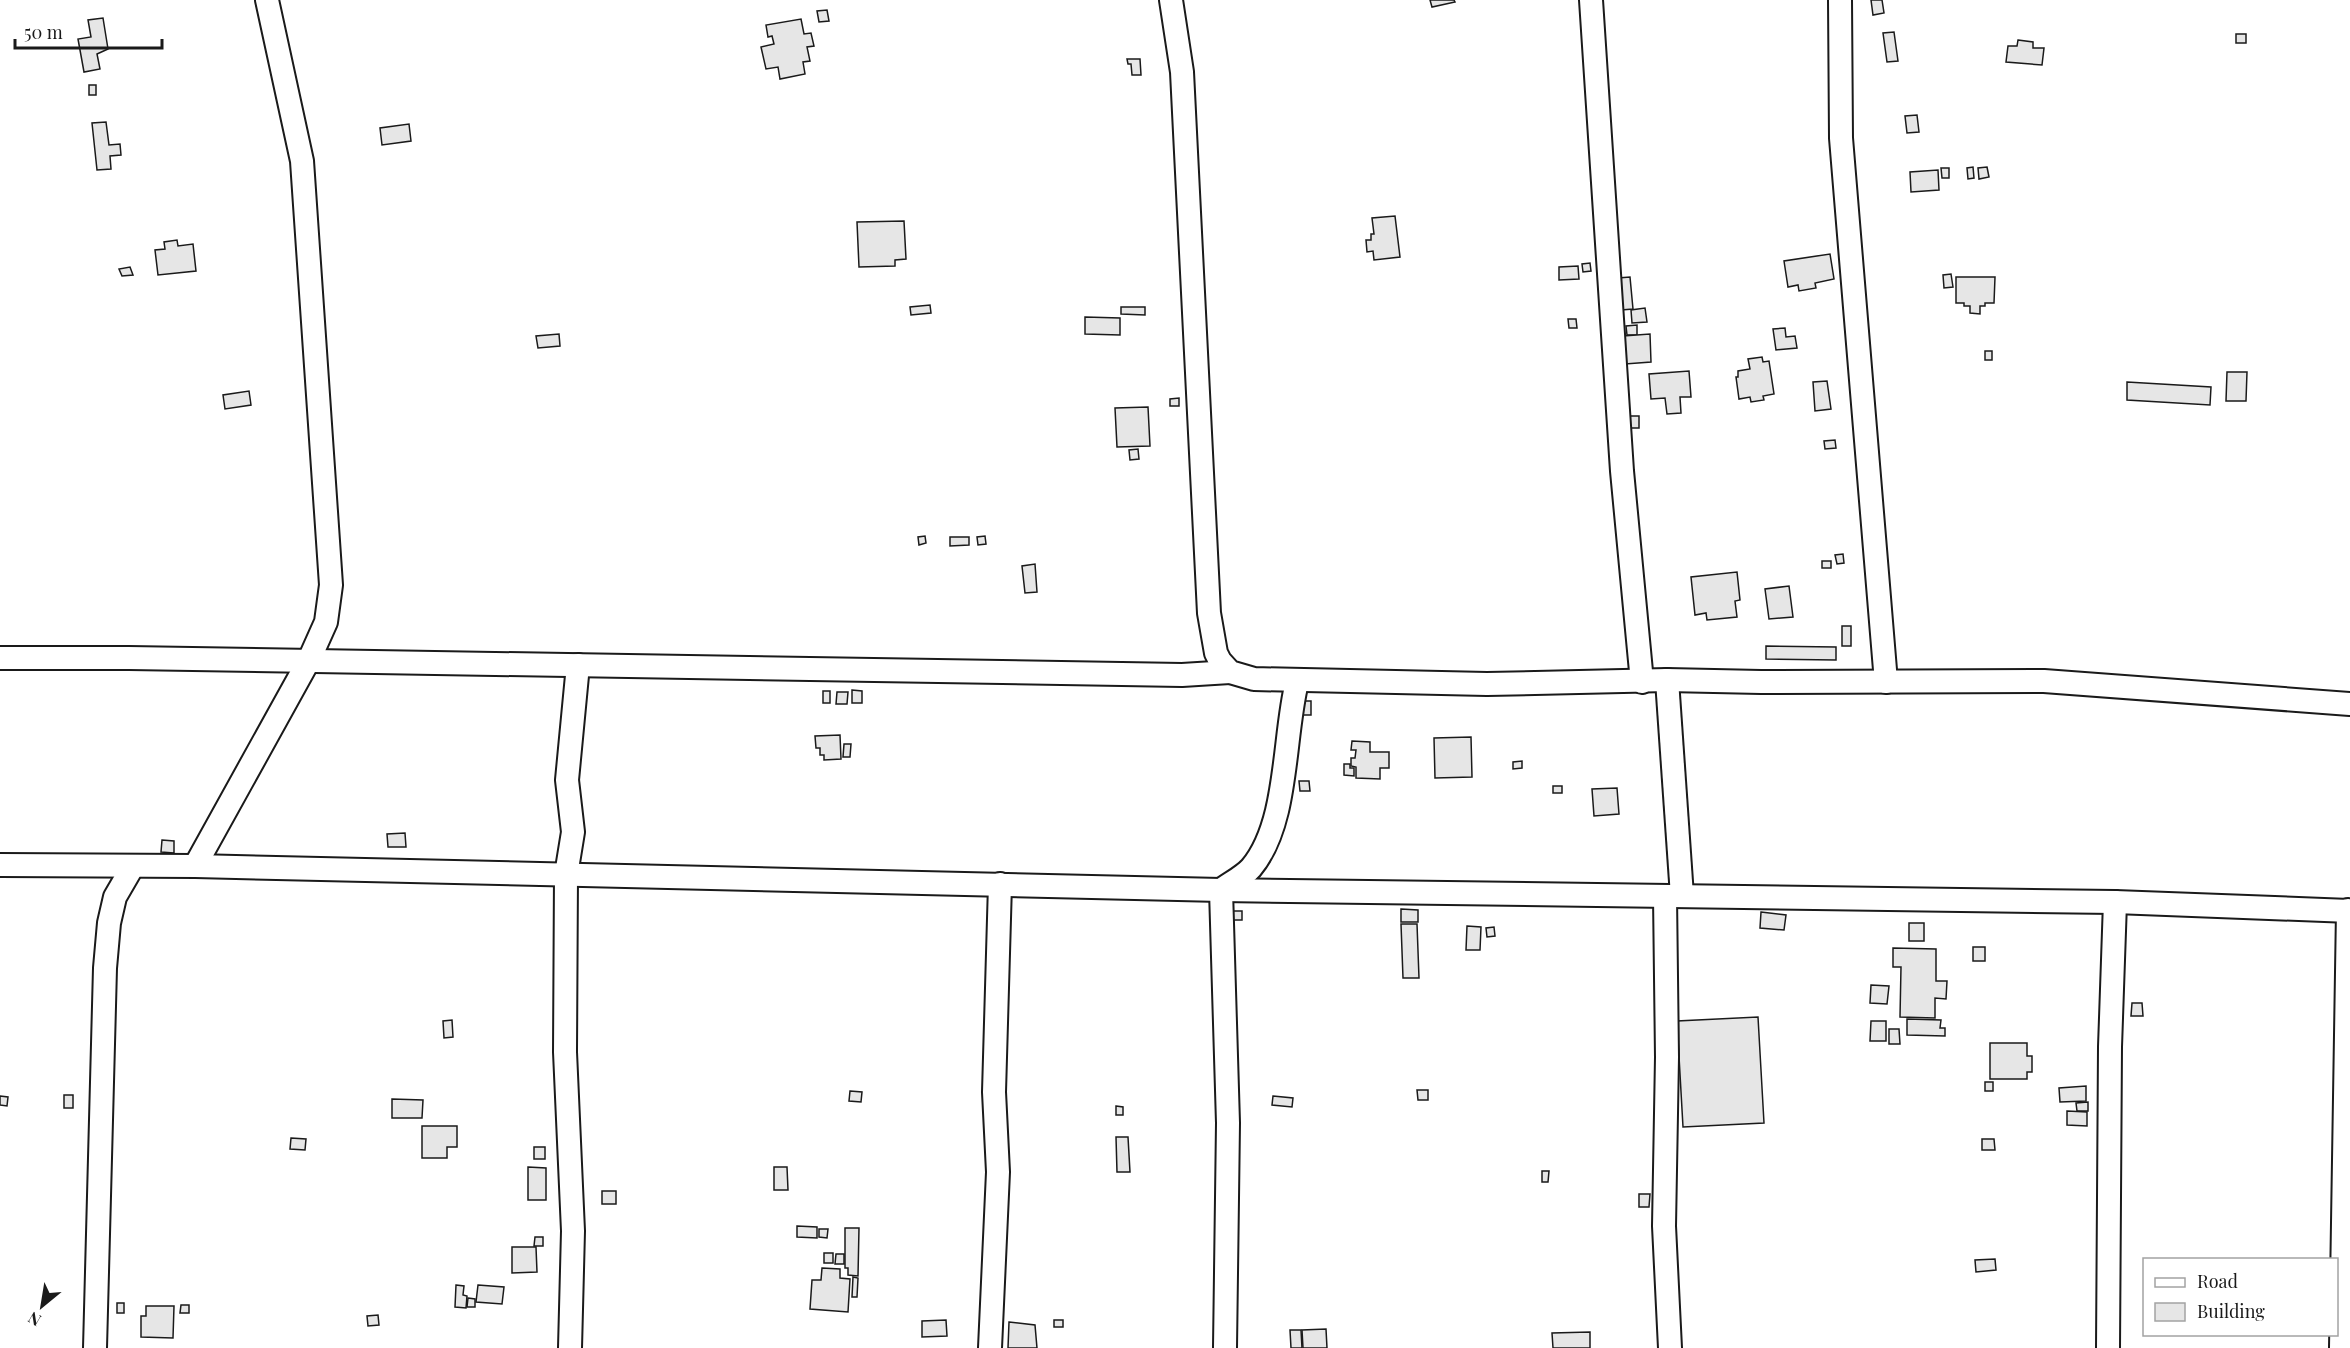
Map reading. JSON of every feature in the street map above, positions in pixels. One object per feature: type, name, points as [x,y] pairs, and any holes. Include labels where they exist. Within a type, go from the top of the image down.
[{"type":"street","points":[[195,866],[309,660],[326,622],[331,585],[302,161],[267,0]]},
{"type":"street","points":[[1171,0],[1182,72],[1209,613],[1216,653],[1230,672]]},
{"type":"street","points":[[1591,0],[1622,471],[1642,682]]},
{"type":"street","points":[[1840,0],[1841,138],[1886,682]]},
{"type":"street","points":[[0,658],[309,660],[1182,675],[1230,672],[1254,679],[1297,682],[1487,684],[1666,680],[2044,681],[2350,704]]},
{"type":"street","points":[[570,1348],[573,1231],[565,1052],[566,874],[573,832],[567,780],[578,665]]},
{"type":"street","points":[[1666,680],[1674,896],[1664,1226],[1671,1348]]},
{"type":"street","points":[[1221,890],[1250,869],[1262,850],[1273,825],[1284,776],[1291,707],[1297,682]]},
{"type":"street","points":[[0,865],[195,866],[1221,890],[2115,902],[2349,910],[2341,1348]]},
{"type":"street","points":[[95,1348],[105,980],[109,923],[115,897],[133,866]]},
{"type":"street","points":[[990,1348],[998,1172],[994,1092],[1000,884]]},
{"type":"street","points":[[1221,890],[1228,1123],[1225,1348]]},
{"type":"street","points":[[2108,1348],[2110,1047],[2115,902]]},
{"type":"building","points":[[1430,0],[1454,0],[1455,2],[1432,7]]},
{"type":"building","points":[[1871,0],[1882,0],[1884,13],[1873,15]]},
{"type":"building","points":[[827,10],[829,21],[819,22],[817,11]]},
{"type":"building","points":[[103,18],[108,49],[97,54],[100,69],[84,72],[78,39],[91,37],[88,20]]},
{"type":"building","points":[[801,19],[804,34],[811,33],[814,46],[807,47],[810,61],[803,62],[805,74],[780,79],[778,67],[766,69],[761,47],[774,44],[772,36],[768,37],[766,25]]},
{"type":"building","points":[[1894,32],[1898,61],[1887,62],[1883,33]]},
{"type":"building","points":[[2236,34],[2246,34],[2246,43],[2236,43]]},
{"type":"building","points":[[2018,40],[2033,42],[2033,48],[2044,48],[2042,65],[2006,62],[2008,46],[2017,46]]},
{"type":"building","points":[[1127,59],[1140,59],[1141,75],[1132,75],[1131,64],[1128,64]]},
{"type":"building","points":[[89,85],[96,85],[96,95],[89,95]]},
{"type":"building","points":[[1917,115],[1919,132],[1907,133],[1905,116]]},
{"type":"building","points":[[106,122],[109,145],[120,144],[121,155],[110,156],[111,169],[97,170],[92,123]]},
{"type":"building","points":[[409,124],[411,141],[382,145],[380,128]]},
{"type":"building","points":[[1973,167],[1974,178],[1968,179],[1967,168]]},
{"type":"building","points":[[1987,167],[1989,177],[1979,179],[1978,168]]},
{"type":"building","points":[[1941,168],[1949,168],[1949,178],[1942,178]]},
{"type":"building","points":[[1938,170],[1939,190],[1911,192],[1910,172]]},
{"type":"building","points":[[1395,216],[1400,257],[1374,260],[1373,251],[1367,252],[1366,240],[1371,240],[1371,234],[1374,234],[1372,218]]},
{"type":"building","points":[[904,221],[906,259],[895,260],[895,266],[859,267],[857,222]]},
{"type":"building","points":[[177,240],[178,246],[193,244],[196,271],[158,275],[155,250],[165,249],[164,242]]},
{"type":"building","points":[[1830,254],[1834,279],[1815,283],[1816,288],[1799,291],[1798,285],[1788,287],[1784,261]]},
{"type":"building","points":[[1590,263],[1591,271],[1583,272],[1582,264]]},
{"type":"building","points":[[1578,266],[1579,279],[1559,280],[1559,267]]},
{"type":"building","points":[[130,267],[133,275],[122,276],[119,269]]},
{"type":"building","points":[[1951,274],[1953,287],[1944,288],[1943,275]]},
{"type":"building","points":[[1630,277],[1633,309],[1621,310],[1618,278]]},
{"type":"building","points":[[1956,277],[1995,277],[1994,303],[1985,303],[1985,306],[1980,306],[1980,314],[1970,313],[1970,306],[1956,303]]},
{"type":"building","points":[[930,305],[931,313],[911,315],[910,307]]},
{"type":"building","points":[[1121,307],[1145,307],[1145,315],[1121,314]]},
{"type":"building","points":[[1645,308],[1647,322],[1632,323],[1631,310]]},
{"type":"building","points":[[1085,317],[1120,318],[1120,335],[1085,334]]},
{"type":"building","points":[[1568,319],[1576,319],[1577,328],[1569,328]]},
{"type":"building","points":[[1637,325],[1637,335],[1627,335],[1626,326]]},
{"type":"building","points":[[1785,328],[1786,337],[1795,336],[1797,348],[1776,350],[1773,329]]},
{"type":"building","points":[[559,334],[560,346],[538,348],[536,336]]},
{"type":"building","points":[[1650,334],[1651,362],[1625,364],[1623,336]]},
{"type":"building","points":[[1985,351],[1992,351],[1992,360],[1985,360]]},
{"type":"building","points":[[1762,357],[1763,362],[1769,361],[1774,394],[1763,396],[1764,400],[1751,402],[1750,397],[1739,399],[1736,377],[1738,377],[1738,371],[1750,369],[1748,359]]},
{"type":"building","points":[[1689,371],[1691,397],[1680,397],[1681,413],[1667,414],[1665,398],[1651,399],[1649,374]]},
{"type":"building","points":[[2227,372],[2247,372],[2246,401],[2226,401]]},
{"type":"building","points":[[1827,381],[1831,409],[1815,411],[1813,382]]},
{"type":"building","points":[[2127,382],[2211,387],[2210,405],[2127,400]]},
{"type":"building","points":[[249,391],[251,405],[225,409],[223,395]]},
{"type":"building","points":[[1179,398],[1179,406],[1170,406],[1170,399]]},
{"type":"building","points":[[1148,407],[1150,446],[1117,447],[1115,408]]},
{"type":"building","points":[[1628,416],[1639,416],[1639,428],[1628,428]]},
{"type":"building","points":[[1835,440],[1836,448],[1825,449],[1824,441]]},
{"type":"building","points":[[1138,449],[1139,459],[1130,460],[1129,450]]},
{"type":"building","points":[[925,536],[926,543],[919,545],[918,537]]},
{"type":"building","points":[[985,536],[986,544],[978,545],[977,537]]},
{"type":"building","points":[[950,537],[969,537],[969,545],[950,546]]},
{"type":"building","points":[[1843,554],[1844,563],[1837,564],[1835,555]]},
{"type":"building","points":[[1822,561],[1831,561],[1831,568],[1822,568]]},
{"type":"building","points":[[1035,564],[1037,592],[1025,593],[1022,566]]},
{"type":"building","points":[[1737,572],[1740,600],[1735,601],[1737,617],[1707,620],[1706,613],[1695,615],[1691,577]]},
{"type":"building","points":[[1789,586],[1793,617],[1769,619],[1765,589]]},
{"type":"building","points":[[1842,626],[1851,626],[1851,646],[1842,646]]},
{"type":"building","points":[[1766,646],[1836,647],[1836,660],[1766,659]]},
{"type":"building","points":[[852,690],[862,691],[862,703],[852,703]]},
{"type":"building","points":[[823,691],[830,691],[830,703],[823,703]]},
{"type":"building","points":[[837,692],[848,692],[847,704],[836,704]]},
{"type":"building","points":[[1301,701],[1311,701],[1311,715],[1300,715]]},
{"type":"building","points":[[840,735],[841,759],[824,760],[824,755],[820,755],[820,748],[816,748],[815,736]]},
{"type":"building","points":[[1471,737],[1472,777],[1435,778],[1434,738]]},
{"type":"building","points":[[1352,741],[1370,742],[1370,752],[1389,752],[1389,768],[1380,768],[1380,779],[1356,778],[1356,767],[1351,766],[1351,758],[1355,758],[1356,750],[1351,750]]},
{"type":"building","points":[[844,744],[851,744],[850,757],[843,757]]},
{"type":"building","points":[[1522,761],[1522,768],[1513,769],[1513,762]]},
{"type":"building","points":[[1344,764],[1350,764],[1350,768],[1354,768],[1354,776],[1344,775]]},
{"type":"building","points":[[1299,781],[1309,781],[1310,791],[1300,791]]},
{"type":"building","points":[[1553,786],[1562,786],[1562,793],[1553,793]]},
{"type":"building","points":[[1617,788],[1619,814],[1594,816],[1592,789]]},
{"type":"building","points":[[405,833],[406,847],[388,847],[387,834]]},
{"type":"building","points":[[162,840],[174,841],[174,853],[161,852]]},
{"type":"building","points":[[1401,909],[1418,910],[1418,922],[1401,922]]},
{"type":"building","points":[[1233,911],[1242,911],[1242,920],[1233,920]]},
{"type":"building","points":[[1761,912],[1786,915],[1784,930],[1760,928]]},
{"type":"building","points":[[1909,923],[1924,923],[1924,941],[1909,941]]},
{"type":"building","points":[[1401,924],[1417,924],[1419,978],[1403,978]]},
{"type":"building","points":[[1467,926],[1481,927],[1480,950],[1466,950]]},
{"type":"building","points":[[1494,927],[1495,936],[1487,937],[1486,928]]},
{"type":"building","points":[[1973,947],[1985,947],[1985,961],[1973,961]]},
{"type":"building","points":[[1893,948],[1936,949],[1936,981],[1947,981],[1946,999],[1935,998],[1935,1018],[1900,1017],[1901,967],[1893,967]]},
{"type":"building","points":[[1871,985],[1889,986],[1887,1004],[1870,1003]]},
{"type":"building","points":[[2132,1003],[2142,1003],[2143,1016],[2131,1016]]},
{"type":"building","points":[[1758,1017],[1764,1123],[1683,1127],[1677,1021]]},
{"type":"building","points":[[1907,1019],[1941,1020],[1940,1028],[1945,1028],[1945,1036],[1907,1035]]},
{"type":"building","points":[[452,1020],[453,1037],[444,1038],[443,1021]]},
{"type":"building","points":[[1871,1021],[1886,1021],[1886,1041],[1870,1041]]},
{"type":"building","points":[[1889,1029],[1899,1029],[1900,1044],[1889,1044]]},
{"type":"building","points":[[1990,1043],[2027,1043],[2027,1056],[2032,1056],[2032,1072],[2027,1072],[2027,1079],[1990,1079]]},
{"type":"building","points":[[1985,1082],[1993,1082],[1993,1091],[1985,1091]]},
{"type":"building","points":[[2086,1086],[2086,1101],[2060,1102],[2059,1088]]},
{"type":"building","points":[[1417,1090],[1428,1090],[1428,1100],[1418,1100]]},
{"type":"building","points":[[850,1091],[862,1092],[861,1102],[849,1101]]},
{"type":"building","points":[[64,1095],[73,1095],[73,1108],[64,1108]]},
{"type":"building","points":[[0,1096],[8,1097],[7,1106],[0,1105]]},
{"type":"building","points":[[1273,1096],[1293,1098],[1292,1107],[1272,1105]]},
{"type":"building","points":[[392,1099],[423,1100],[422,1118],[392,1118]]},
{"type":"building","points":[[2088,1102],[2088,1111],[2077,1111],[2076,1103]]},
{"type":"building","points":[[1116,1106],[1123,1107],[1123,1115],[1116,1115]]},
{"type":"building","points":[[2067,1111],[2087,1112],[2087,1126],[2067,1125]]},
{"type":"building","points":[[422,1126],[457,1126],[457,1147],[447,1147],[447,1158],[422,1158]]},
{"type":"building","points":[[1116,1137],[1128,1137],[1130,1172],[1117,1172]]},
{"type":"building","points":[[291,1138],[306,1139],[305,1150],[290,1149]]},
{"type":"building","points":[[1982,1139],[1994,1139],[1995,1150],[1982,1150]]},
{"type":"building","points":[[534,1147],[545,1147],[545,1159],[534,1159]]},
{"type":"building","points":[[528,1167],[546,1168],[546,1200],[528,1200]]},
{"type":"building","points":[[774,1167],[787,1167],[788,1190],[774,1190]]},
{"type":"building","points":[[1542,1171],[1549,1171],[1548,1182],[1542,1182]]},
{"type":"building","points":[[602,1191],[616,1191],[616,1204],[602,1204]]},
{"type":"building","points":[[1639,1194],[1650,1194],[1649,1207],[1639,1207]]},
{"type":"building","points":[[797,1226],[817,1227],[817,1238],[797,1237]]},
{"type":"building","points":[[845,1228],[859,1228],[858,1276],[848,1275],[848,1268],[845,1268]]},
{"type":"building","points":[[819,1229],[828,1229],[827,1238],[819,1237]]},
{"type":"building","points":[[535,1237],[543,1237],[543,1246],[534,1246]]},
{"type":"building","points":[[512,1247],[536,1247],[537,1272],[512,1273]]},
{"type":"building","points":[[824,1253],[833,1253],[833,1263],[824,1263]]},
{"type":"building","points":[[836,1254],[844,1254],[844,1264],[835,1264]]},
{"type":"building","points":[[1995,1259],[1996,1270],[1976,1272],[1975,1260]]},
{"type":"building","points":[[822,1268],[840,1269],[840,1278],[850,1279],[848,1312],[810,1309],[812,1280],[821,1280]]},
{"type":"building","points":[[853,1277],[858,1278],[857,1297],[852,1297]]},
{"type":"building","points":[[456,1285],[464,1286],[463,1295],[467,1296],[466,1308],[455,1307]]},
{"type":"building","points":[[478,1285],[504,1287],[502,1304],[476,1302]]},
{"type":"building","points":[[468,1298],[475,1299],[475,1307],[467,1307]]},
{"type":"building","points":[[117,1303],[124,1303],[124,1313],[117,1313]]},
{"type":"building","points":[[181,1305],[189,1305],[189,1313],[180,1313]]},
{"type":"building","points":[[146,1306],[174,1306],[173,1338],[141,1337],[141,1316],[146,1316]]},
{"type":"building","points":[[378,1315],[379,1325],[368,1326],[367,1316]]},
{"type":"building","points":[[946,1320],[947,1336],[922,1337],[922,1321]]},
{"type":"building","points":[[1054,1320],[1063,1320],[1063,1327],[1054,1327]]},
{"type":"building","points":[[1009,1322],[1035,1325],[1037,1348],[1008,1348]]},
{"type":"building","points":[[1326,1329],[1327,1348],[1303,1348],[1302,1330]]},
{"type":"building","points":[[1290,1330],[1301,1330],[1302,1348],[1291,1348]]},
{"type":"building","points":[[1590,1332],[1590,1348],[1553,1348],[1552,1333]]}]
